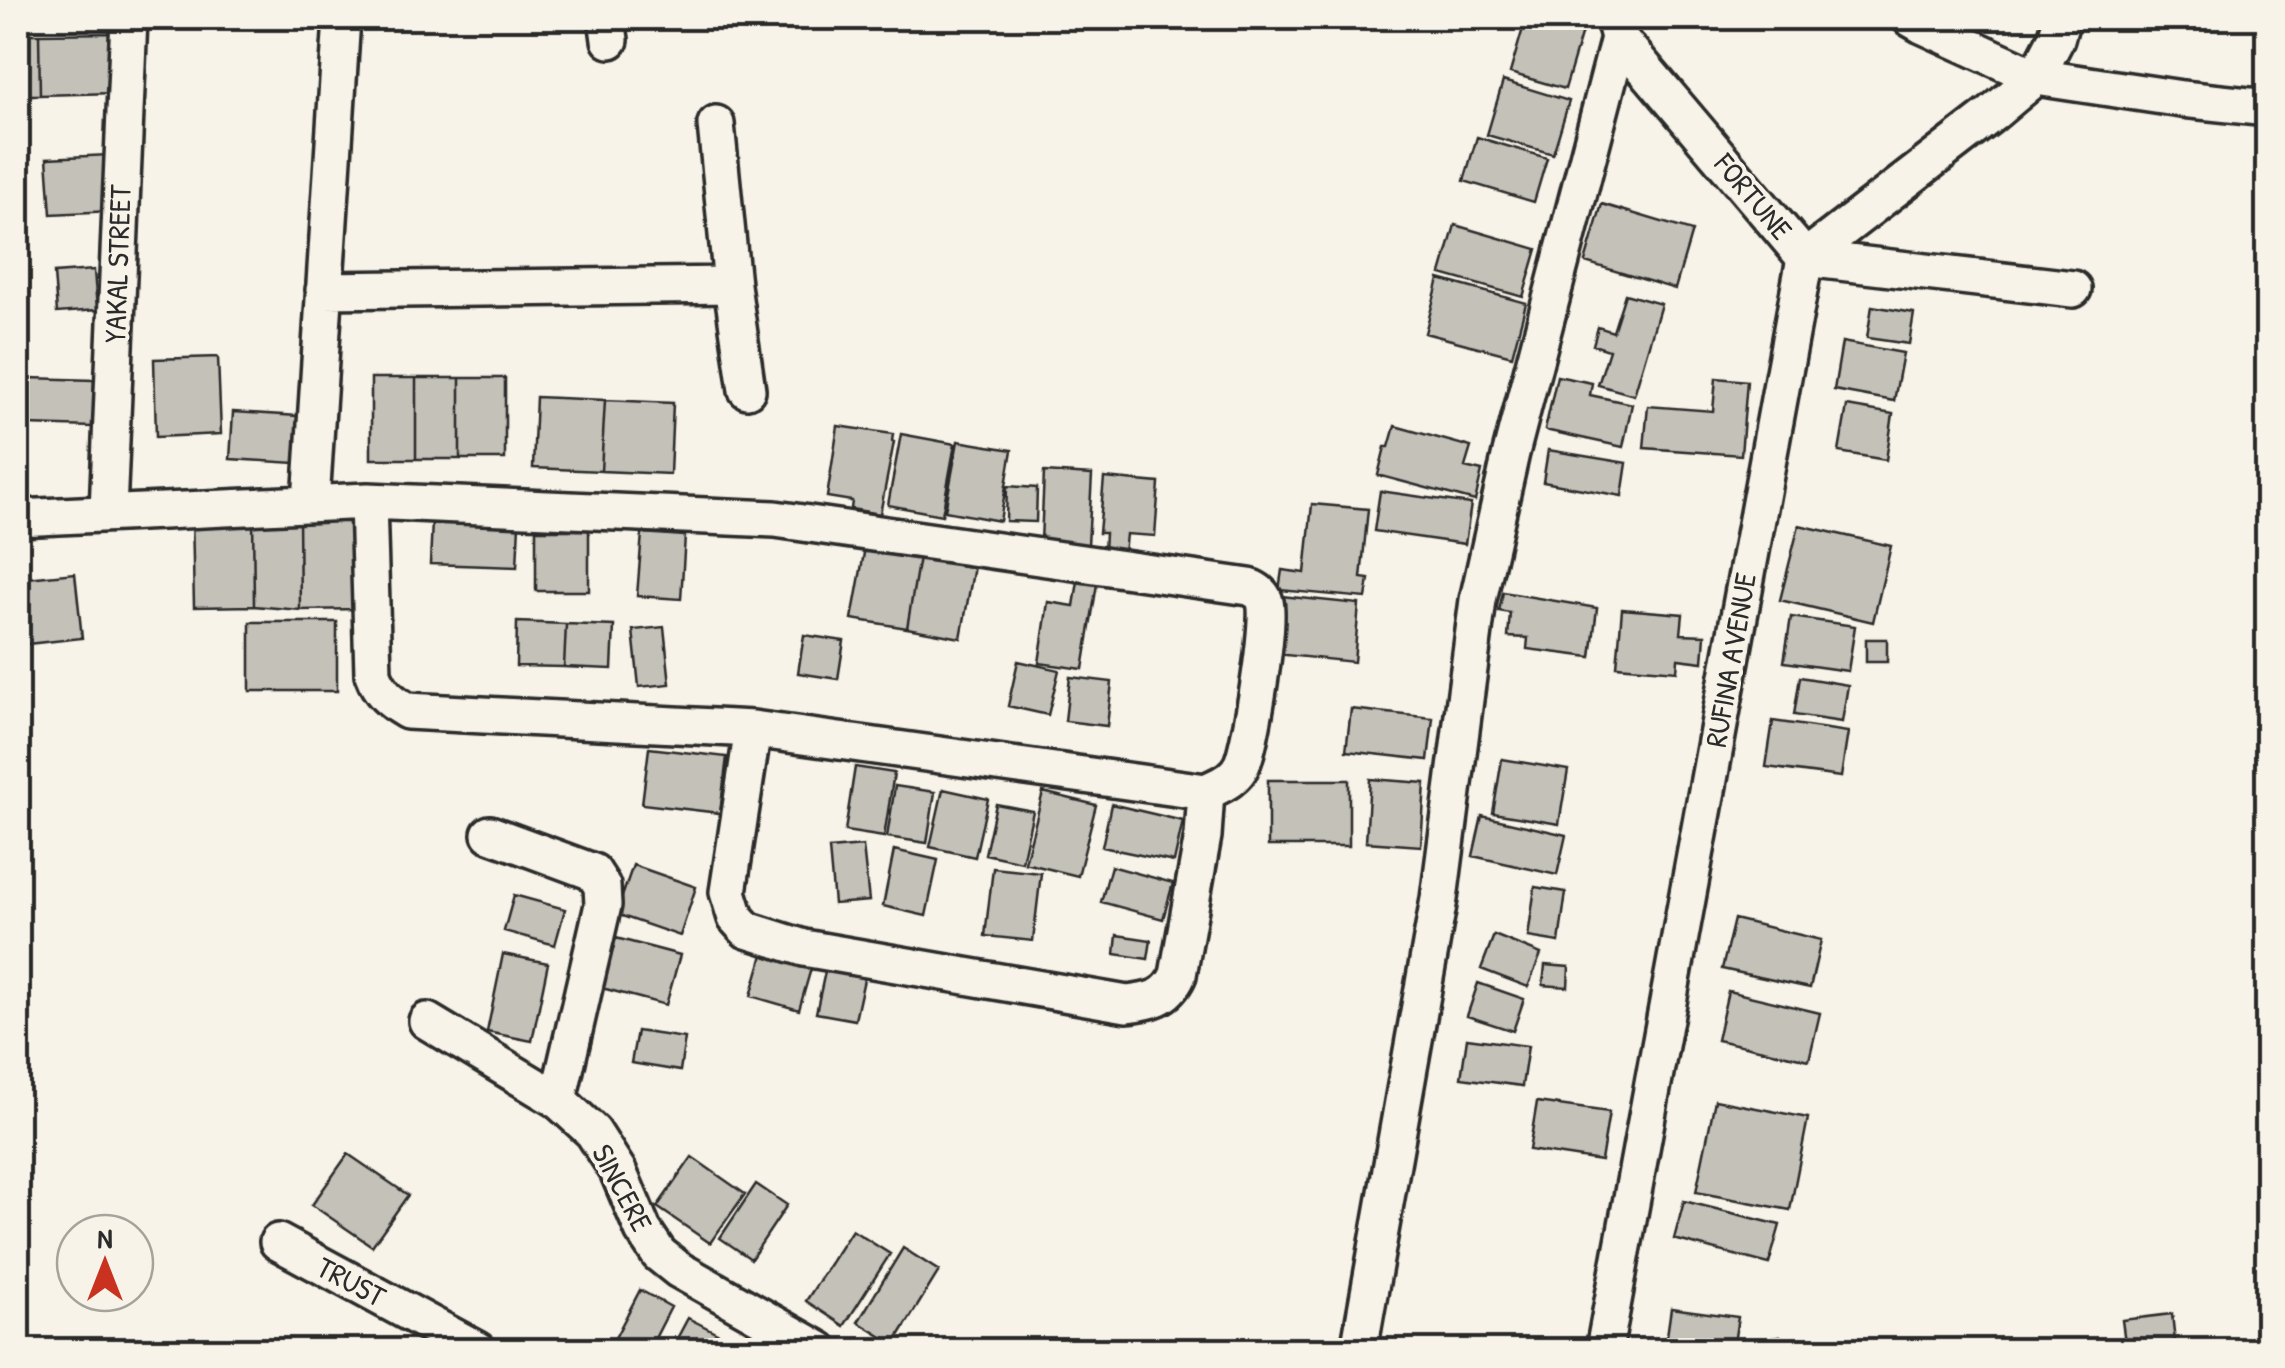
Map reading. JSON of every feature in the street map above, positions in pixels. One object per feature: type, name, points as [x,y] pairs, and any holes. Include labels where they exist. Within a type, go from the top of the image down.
[{"type":"street","name":"YAKAL STREET","points":[[108,512],[129,18]]},
{"type":"street","points":[[311,502],[342,18]]},
{"type":"street","points":[[1910,18],[2036,76],[2268,108]]},
{"type":"street","points":[[1805,258],[2036,76],[2056,39],[2062,18]]},
{"type":"street","points":[[1359,1350],[1439,899],[1478,600],[1616,28]]},
{"type":"street","name":"FORTUNE","points":[[1616,28],[1805,258],[2073,289]]},
{"type":"street","points":[[716,124],[747,390]]},
{"type":"street","name":"RUFINA AVENUE","points":[[1604,1350],[1805,258]]},
{"type":"street","points":[[324,290],[732,285]]},
{"type":"street","points":[[18,518],[368,501],[775,519],[1249,587],[1265,599],[1266,616],[1257,700],[1242,765],[1230,781],[1206,792],[753,728],[407,710],[379,690],[373,674],[368,501]]},
{"type":"street","points":[[753,728],[728,892],[736,918],[748,930],[804,948],[1127,1004],[1156,1000],[1172,988],[1178,974],[1203,836],[1206,792]]},
{"type":"street","points":[[490,834],[592,872],[602,886],[603,906],[558,1100]]},
{"type":"street","name":"SINCERE","points":[[427,1021],[558,1100],[592,1132],[618,1171],[643,1230],[659,1254],[679,1270],[820,1350]]},
{"type":"street","name":"TRUST","points":[[278,1242],[478,1350]]},
{"type":"building","points":[[1526,18],[1586,18],[1565,89],[1510,73]]},
{"type":"building","points":[[115,33],[116,93],[40,95],[39,34]]},
{"type":"building","points":[[18,34],[39,34],[40,95],[18,95]]},
{"type":"building","points":[[1503,81],[1569,101],[1553,154],[1487,135]]},
{"type":"building","points":[[1477,137],[1547,158],[1534,202],[1464,181]]},
{"type":"building","points":[[109,155],[112,211],[51,214],[47,158]]},
{"type":"building","points":[[1602,204],[1692,231],[1675,289],[1585,262]]},
{"type":"building","points":[[1455,225],[1537,249],[1523,297],[1441,274]]},
{"type":"building","points":[[18,253],[26,253],[25,306],[18,306]]},
{"type":"building","points":[[94,270],[97,310],[57,313],[54,273]]},
{"type":"building","points":[[1439,279],[1526,303],[1512,356],[1425,333]]},
{"type":"building","points":[[1625,294],[1661,304],[1634,395],[1598,385],[1609,350],[1593,345],[1598,327],[1613,332]]},
{"type":"building","points":[[18,306],[25,306],[23,358],[18,357]]},
{"type":"building","points":[[1872,306],[1914,313],[1909,344],[1867,338]]},
{"type":"building","points":[[1842,342],[1903,353],[1894,401],[1834,390]]},
{"type":"building","points":[[218,357],[221,434],[156,437],[154,359]]},
{"type":"building","points":[[1557,376],[1592,383],[1590,395],[1632,404],[1623,447],[1545,430]]},
{"type":"building","points":[[29,378],[94,380],[93,427],[28,425]]},
{"type":"building","points":[[371,378],[416,378],[416,459],[371,459]]},
{"type":"building","points":[[416,378],[460,378],[460,459],[416,459]]},
{"type":"building","points":[[460,378],[505,378],[505,459],[460,459]]},
{"type":"building","points":[[1716,378],[1747,381],[1741,455],[1644,448],[1648,406],[1713,411]]},
{"type":"building","points":[[536,397],[605,400],[601,471],[533,468]]},
{"type":"building","points":[[605,400],[673,403],[670,474],[601,471]]},
{"type":"building","points":[[1847,406],[1893,414],[1886,460],[1839,452]]},
{"type":"building","points":[[233,412],[298,416],[295,463],[230,459]]},
{"type":"building","points":[[838,426],[893,434],[880,514],[851,509],[852,501],[827,497]]},
{"type":"building","points":[[1395,426],[1471,447],[1465,467],[1482,471],[1475,501],[1378,475]]},
{"type":"building","points":[[901,434],[955,444],[942,515],[888,505]]},
{"type":"building","points":[[958,441],[1012,450],[1000,521],[945,511]]},
{"type":"building","points":[[1548,450],[1627,463],[1622,496],[1543,482]]},
{"type":"building","points":[[1044,472],[1092,475],[1088,545],[1041,542]]},
{"type":"building","points":[[1104,478],[1159,483],[1155,536],[1126,534],[1124,554],[1104,552],[1105,533],[1099,533]]},
{"type":"building","points":[[1007,486],[1037,488],[1036,522],[1006,521]]},
{"type":"building","points":[[1380,491],[1471,504],[1465,544],[1374,531]]},
{"type":"building","points":[[1312,504],[1368,509],[1361,578],[1369,579],[1366,598],[1279,590],[1282,570],[1305,573]]},
{"type":"building","points":[[253,513],[299,517],[300,610],[254,606]]},
{"type":"building","points":[[253,513],[254,606],[194,607],[192,514]]},
{"type":"building","points":[[359,516],[361,609],[300,610],[299,517]]},
{"type":"building","points":[[432,521],[519,524],[517,567],[430,564]]},
{"type":"building","points":[[1799,525],[1891,546],[1873,622],[1780,600]]},
{"type":"building","points":[[536,530],[589,530],[589,591],[536,591]]},
{"type":"building","points":[[642,533],[685,536],[681,599],[637,596]]},
{"type":"building","points":[[866,542],[920,551],[907,628],[852,619]]},
{"type":"building","points":[[920,551],[975,561],[961,638],[907,628]]},
{"type":"building","points":[[75,573],[82,638],[18,645],[18,579]]},
{"type":"building","points":[[1079,575],[1098,578],[1083,669],[1039,663],[1048,602],[1074,606]]},
{"type":"building","points":[[1503,592],[1597,608],[1591,657],[1527,649],[1528,638],[1508,637],[1510,613],[1499,611]]},
{"type":"building","points":[[1281,596],[1359,604],[1354,662],[1275,654]]},
{"type":"building","points":[[1622,609],[1683,614],[1681,634],[1705,635],[1703,662],[1678,659],[1677,671],[1617,666]]},
{"type":"building","points":[[1791,617],[1855,626],[1848,671],[1784,662]]},
{"type":"building","points":[[250,622],[337,622],[337,691],[250,691]]},
{"type":"building","points":[[517,622],[566,624],[564,667],[516,666]]},
{"type":"building","points":[[566,624],[614,626],[612,669],[564,667]]},
{"type":"building","points":[[664,627],[670,684],[639,687],[633,630]]},
{"type":"building","points":[[804,635],[844,641],[838,679],[798,673]]},
{"type":"building","points":[[1866,639],[1887,639],[1887,662],[1866,662]]},
{"type":"building","points":[[1018,661],[1059,670],[1048,715],[1008,706]]},
{"type":"building","points":[[1070,677],[1112,682],[1107,726],[1065,721]]},
{"type":"building","points":[[1800,677],[1848,685],[1842,722],[1794,715]]},
{"type":"building","points":[[1351,709],[1433,718],[1428,760],[1346,751]]},
{"type":"building","points":[[1773,721],[1848,732],[1841,777],[1766,767]]},
{"type":"building","points":[[649,748],[727,757],[720,813],[642,804]]},
{"type":"building","points":[[1502,759],[1568,770],[1559,824],[1493,813]]},
{"type":"building","points":[[855,767],[894,773],[884,837],[845,831]]},
{"type":"building","points":[[1370,779],[1425,783],[1421,846],[1366,842]]},
{"type":"building","points":[[1268,780],[1349,780],[1349,846],[1268,846]]},
{"type":"building","points":[[895,786],[935,792],[927,843],[887,837]]},
{"type":"building","points":[[943,789],[988,799],[975,857],[930,847]]},
{"type":"building","points":[[1043,792],[1096,805],[1078,876],[1025,863]]},
{"type":"building","points":[[996,804],[1033,811],[1022,862],[985,854]]},
{"type":"building","points":[[1111,804],[1183,821],[1174,862],[1102,847]]},
{"type":"building","points":[[1482,816],[1566,835],[1557,875],[1473,856]]},
{"type":"building","points":[[863,846],[869,901],[834,904],[829,849]]},
{"type":"building","points":[[894,850],[938,860],[926,916],[883,906]]},
{"type":"building","points":[[633,865],[696,887],[680,936],[616,914]]},
{"type":"building","points":[[1111,866],[1173,883],[1163,919],[1101,902]]},
{"type":"building","points":[[993,868],[1041,873],[1033,941],[985,936]]},
{"type":"building","points":[[1535,887],[1566,892],[1559,942],[1528,937]]},
{"type":"building","points":[[514,895],[565,909],[555,945],[504,931]]},
{"type":"building","points":[[1734,919],[1821,940],[1810,988],[1722,969]]},
{"type":"building","points":[[1117,935],[1151,940],[1148,959],[1115,954]]},
{"type":"building","points":[[1494,935],[1541,954],[1528,987],[1481,969]]},
{"type":"building","points":[[616,938],[680,955],[666,1005],[602,988]]},
{"type":"building","points":[[764,951],[812,965],[799,1010],[751,996]]},
{"type":"building","points":[[503,954],[548,963],[532,1041],[487,1032]]},
{"type":"building","points":[[1545,965],[1569,967],[1568,987],[1543,985]]},
{"type":"building","points":[[826,967],[865,975],[855,1020],[816,1013]]},
{"type":"building","points":[[1478,983],[1524,999],[1513,1031],[1467,1016]]},
{"type":"building","points":[[1728,991],[1820,1013],[1809,1060],[1717,1040]]},
{"type":"building","points":[[637,1031],[685,1038],[680,1071],[631,1063]]},
{"type":"building","points":[[1467,1038],[1528,1046],[1522,1086],[1461,1078]]},
{"type":"building","points":[[1715,1100],[1808,1118],[1790,1210],[1696,1192]]},
{"type":"building","points":[[1537,1102],[1609,1112],[1601,1161],[1529,1150]]},
{"type":"building","points":[[348,1154],[408,1195],[372,1246],[312,1205]]},
{"type":"building","points":[[692,1157],[745,1194],[710,1243],[657,1207]]},
{"type":"building","points":[[756,1184],[787,1205],[751,1259],[720,1238]]},
{"type":"building","points":[[1684,1201],[1780,1225],[1769,1264],[1674,1239]]},
{"type":"building","points":[[852,1230],[890,1254],[844,1326],[806,1301]]},
{"type":"building","points":[[903,1248],[939,1271],[894,1344],[858,1322]]},
{"type":"building","points":[[640,1290],[671,1307],[649,1350],[638,1350],[615,1338]]},
{"type":"building","points":[[1671,1308],[1738,1317],[1733,1350],[1665,1350]]},
{"type":"building","points":[[2172,1314],[2176,1350],[2126,1350],[2122,1320]]},
{"type":"building","points":[[688,1318],[725,1337],[719,1350],[671,1350]]},
{"type":"building","points":[[1780,1336],[1783,1350],[1744,1350],[1742,1342]]}]
